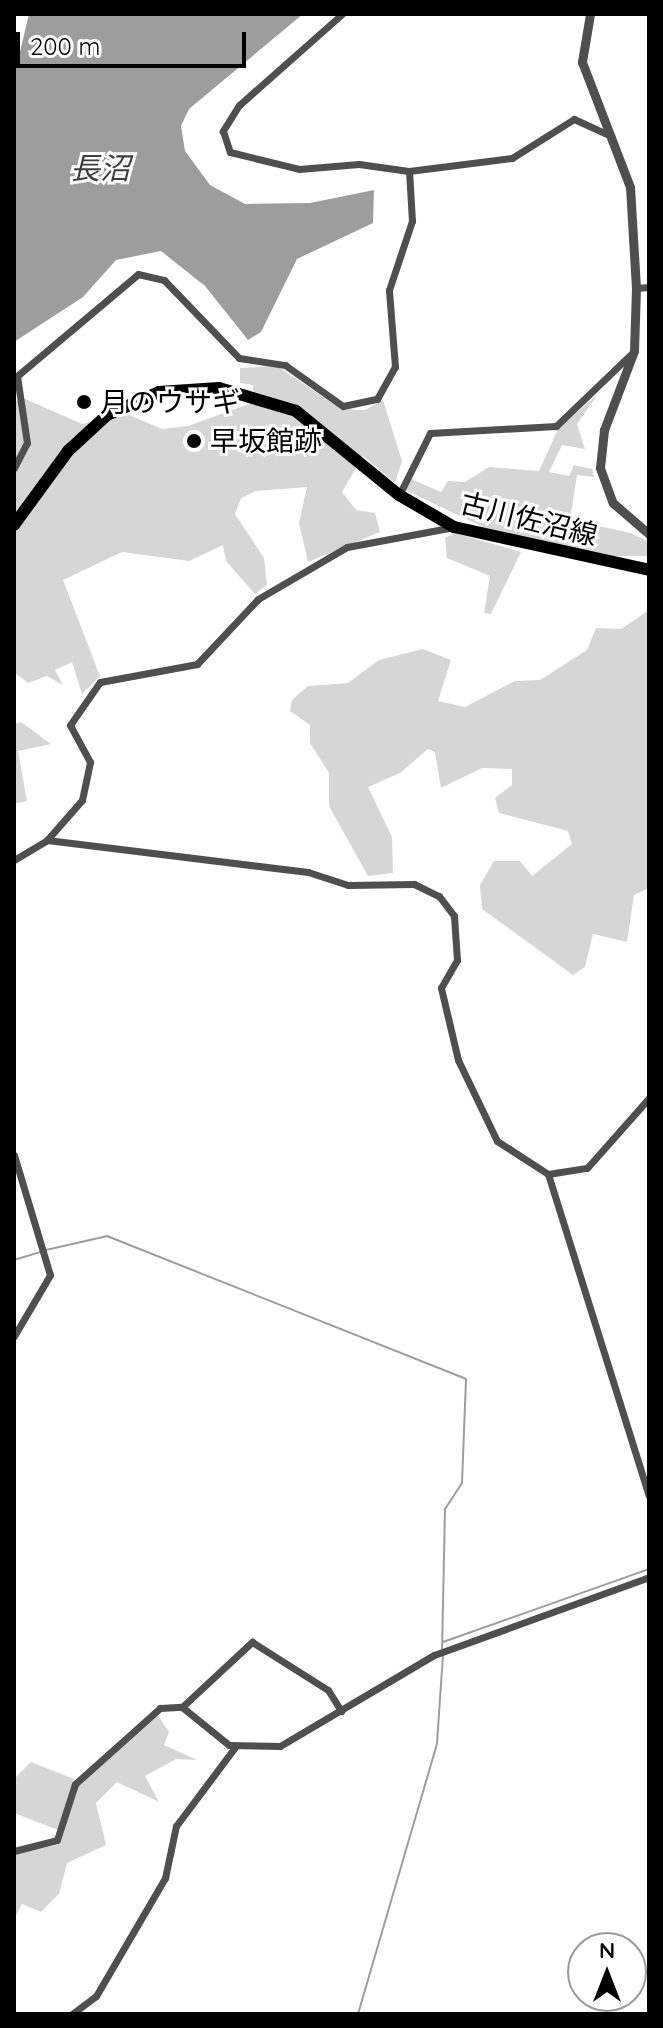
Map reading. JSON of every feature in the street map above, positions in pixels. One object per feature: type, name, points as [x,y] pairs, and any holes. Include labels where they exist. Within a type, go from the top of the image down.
[{"type":"main road","name":"古川佐沼線","points":[[14,525],[68,451],[107,415],[159,392],[199,387],[250,393],[296,411],[399,495],[454,527],[649,570]]},
{"type":"street","points":[[342,14],[310,48],[255,86],[225,126],[225,143],[244,159],[285,168],[374,165],[409,171],[512,158],[574,119],[611,136]]},
{"type":"street","points":[[590,14],[582,62],[630,187],[636,288],[634,351],[600,443],[600,468],[621,514],[649,534]]},
{"type":"street","points":[[14,468],[27,443],[17,376],[138,274],[164,280],[239,358],[285,365],[343,406],[377,399],[395,367],[389,290],[412,221],[409,171]]},
{"type":"street","points":[[636,288],[649,287]]},
{"type":"street","points":[[399,495],[430,433],[556,426],[634,351]]},
{"type":"street","points":[[14,860],[47,840],[74,813],[89,784],[90,762],[70,725],[100,682],[197,664],[258,599],[347,547],[454,527]]},
{"type":"street","points":[[47,840],[308,872],[348,885],[414,884],[439,896],[454,916],[457,960],[441,988],[458,1060],[497,1141],[548,1174],[649,1496]]},
{"type":"street","points":[[548,1174],[587,1168],[649,1098]]},
{"type":"street","points":[[14,1155],[44,1252],[50,1283],[14,1336]]},
{"type":"street","points":[[182,1707],[235,1747],[280,1746],[434,1655],[649,1577]]},
{"type":"street","points":[[14,1851],[57,1840],[67,1798],[82,1775],[141,1718],[182,1707],[252,1642],[328,1690],[341,1711]]},
{"type":"street","points":[[72,2014],[96,1996],[165,1878],[176,1826],[235,1747]]},
{"type":"shaded area","points":[[277,366],[341,409],[365,410],[383,400],[402,461],[395,483],[363,456],[342,492],[356,510],[375,513],[380,532],[308,562],[299,523],[307,487],[256,491],[241,498],[235,514],[264,558],[267,585],[255,594],[226,561],[223,545],[189,561],[122,552],[63,580],[100,676],[82,694],[72,662],[55,670],[63,685],[47,676],[28,683],[14,672],[14,403],[21,397],[82,424],[129,415],[162,429],[188,426],[254,402],[253,385],[240,383],[240,368]]},
{"type":"shaded area","points":[[598,394],[577,424],[585,449],[562,445],[549,472],[569,476],[574,465],[592,469],[594,477],[577,475],[570,520],[631,533],[649,542],[649,556],[604,556],[483,527],[405,490],[411,479],[441,492],[448,481],[465,482],[489,467],[539,471],[558,429]]},
{"type":"shaded area","points":[[455,533],[521,552],[491,614],[484,613],[490,576],[447,558],[445,538]]},
{"type":"shaded area","points":[[649,610],[649,888],[634,895],[627,942],[593,934],[585,967],[573,975],[482,909],[480,885],[494,861],[520,861],[532,876],[572,844],[568,831],[499,813],[495,798],[512,785],[512,769],[482,768],[441,788],[435,752],[428,749],[400,773],[368,787],[392,837],[393,873],[368,876],[329,806],[329,773],[310,743],[310,725],[290,711],[292,700],[308,686],[348,683],[379,660],[423,649],[451,660],[438,701],[465,707],[515,681],[540,680],[587,650],[596,628],[621,629]]},
{"type":"shaded area","points":[[21,722],[51,744],[18,751],[27,801],[14,804],[14,724]]},
{"type":"shaded area","points":[[157,1714],[169,1732],[164,1745],[197,1760],[176,1759],[145,1776],[159,1802],[117,1782],[96,1803],[106,1845],[67,1863],[59,1894],[41,1912],[22,1904],[14,1919],[14,1855],[60,1844],[78,1786]]},
{"type":"shaded area","points":[[31,1762],[74,1779],[58,1830],[14,1813],[14,1779]]},
{"type":"water","name":"長沼","points":[[29,14],[303,14],[189,109],[181,126],[185,151],[210,185],[245,204],[310,203],[374,190],[373,223],[297,259],[261,332],[248,340],[205,286],[161,251],[116,260],[83,297],[14,342],[14,77]]},
{"type":"waterway","points":[[46,1250],[107,1236],[466,1379],[462,1483],[445,1509],[442,1649]]},
{"type":"waterway","points":[[14,1260],[40,1252]]},
{"type":"waterway","points":[[443,1642],[649,1569]]},
{"type":"waterway","points":[[358,2014],[437,1743],[443,1655]]},
{"type":"place","name":"月のウサギ","points":[[84,402]]},
{"type":"place","name":"早坂館跡","points":[[194,441]]}]
